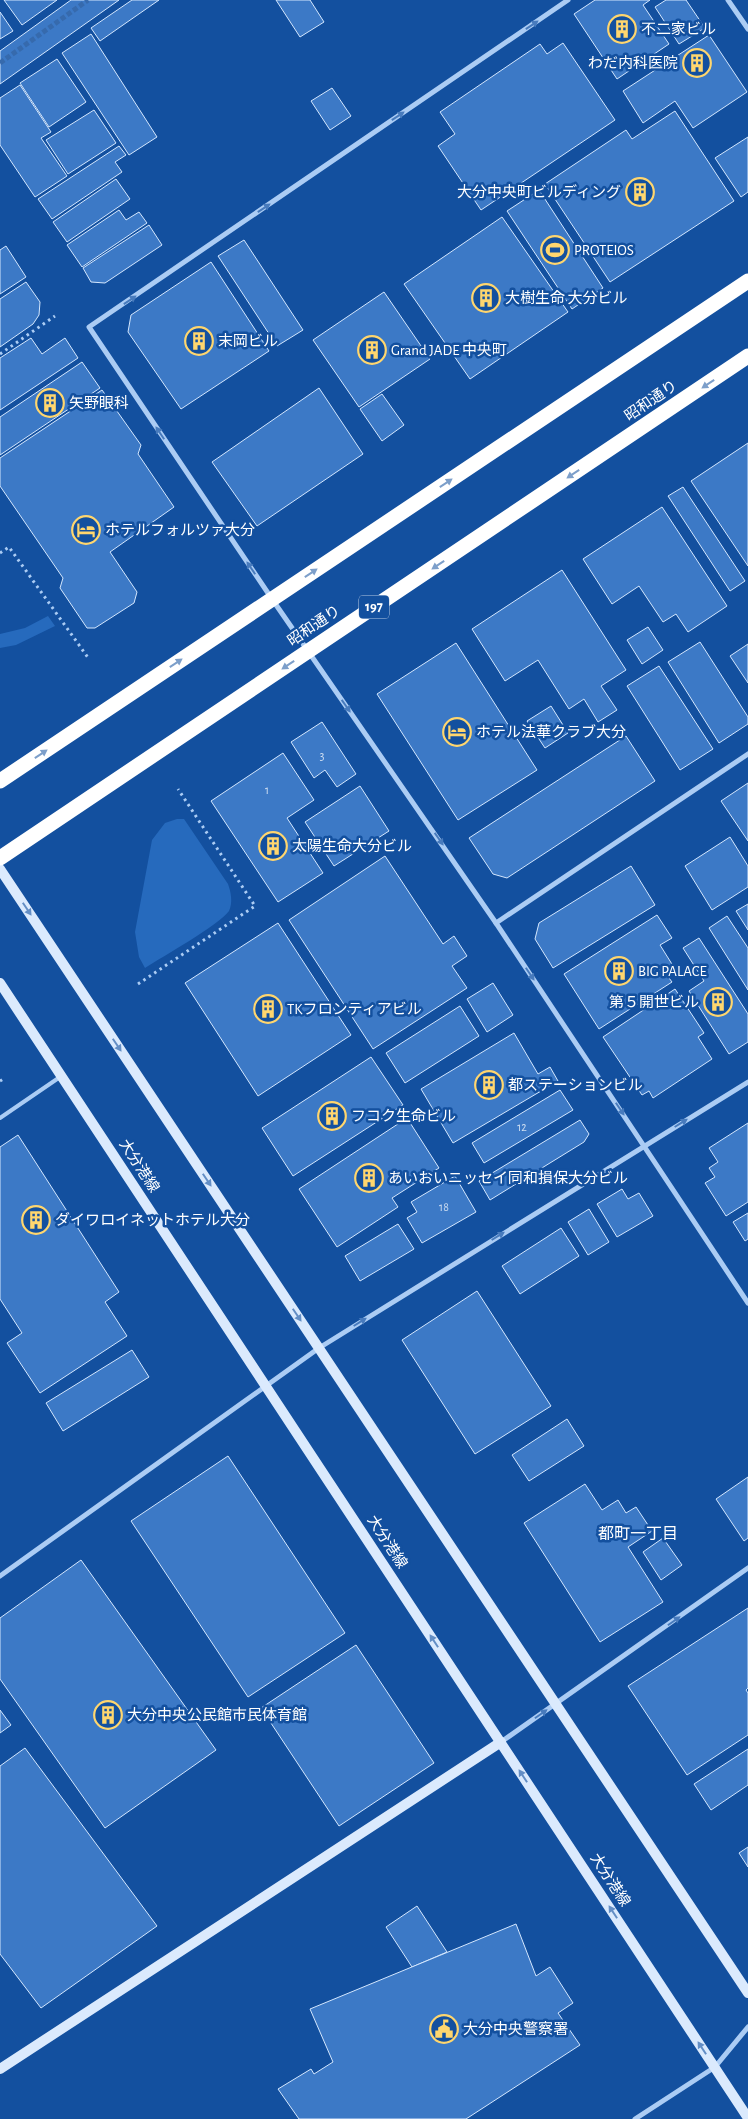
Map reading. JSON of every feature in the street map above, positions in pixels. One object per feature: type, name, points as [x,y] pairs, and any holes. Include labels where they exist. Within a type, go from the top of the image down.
[{"type":"highway","points":[[0,781],[748,280]]},
{"type":"highway","name":"昭和通り","points":[[0,858],[748,356]]},
{"type":"main road","points":[[0,869],[748,1993]]},
{"type":"main road","name":"大分港線","points":[[0,983],[748,2118]]},
{"type":"main road","points":[[0,2070],[501,1742]]},
{"type":"street","points":[[568,0],[90,327],[272,599],[496,923],[748,1303]]},
{"type":"street","points":[[728,0],[748,29]]},
{"type":"street","points":[[496,923],[748,754]]},
{"type":"street","points":[[0,1576],[319,1348],[748,1082]]},
{"type":"street","points":[[501,1742],[748,1568]]},
{"type":"street","points":[[635,2119],[715,2067],[748,2027]]},
{"type":"lane","points":[[0,1118],[61,1076]]},
{"type":"path","points":[[0,354],[55,316]]},
{"type":"path","points":[[0,553],[9,547],[89,659]]},
{"type":"path","points":[[138,984],[255,906],[178,789]]},
{"type":"path","points":[[0,1081],[5,1078]]},
{"type":"shaded area","points":[[48,616],[55,626],[16,645],[0,648],[0,634],[25,628]]},
{"type":"shaded area","points":[[184,819],[228,884],[231,894],[231,905],[229,911],[214,924],[145,968],[139,957],[135,932],[152,840],[165,823]]},
{"type":"building","points":[[4,0],[57,0],[22,25]]},
{"type":"building","points":[[71,0],[119,0],[0,84],[0,51]]},
{"type":"building","points":[[132,0],[159,0],[100,41],[91,28]]},
{"type":"building","points":[[276,0],[310,0],[324,22],[300,37]]},
{"type":"building","name":"不二家ビル","points":[[595,0],[650,0],[643,5],[669,44],[617,79],[574,14]]},
{"type":"building","points":[[666,0],[686,0],[705,28],[679,44],[655,7]]},
{"type":"building","points":[[0,12],[13,31],[0,39]]},
{"type":"building","points":[[91,34],[157,137],[129,155],[62,53]]},
{"type":"building","name":"わだ内科医院","points":[[709,35],[747,92],[693,128],[675,101],[643,123],[623,91]]},
{"type":"building","points":[[563,43],[615,120],[481,210],[438,146],[455,134],[440,112],[540,44],[547,54]]},
{"type":"building","points":[[57,59],[86,102],[49,127],[20,83]]},
{"type":"building","points":[[20,85],[51,132],[41,138],[67,176],[35,197],[0,145],[0,98]]},
{"type":"building","points":[[332,88],[351,116],[330,130],[311,101]]},
{"type":"building","points":[[94,110],[116,143],[68,174],[46,140]]},
{"type":"building","name":"大分中央町ビルディング","points":[[675,111],[734,201],[610,282],[545,184],[626,130],[632,139]]},
{"type":"building","points":[[748,137],[748,192],[741,197],[715,158]]},
{"type":"building","points":[[119,146],[126,155],[115,162],[122,172],[52,219],[38,199]]},
{"type":"building","points":[[116,179],[130,199],[67,242],[53,222]]},
{"type":"building","name":"PROTEIOS","points":[[539,190],[603,288],[572,309],[507,211]]},
{"type":"building","points":[[119,210],[126,220],[139,212],[147,223],[82,267],[67,245]]},
{"type":"building","name":"大樹生命 大分ビル","points":[[502,217],[568,312],[470,379],[404,284]]},
{"type":"building","points":[[149,225],[162,245],[105,283],[91,282],[83,268]]},
{"type":"building","points":[[244,240],[303,330],[277,346],[218,256]]},
{"type":"building","points":[[6,246],[26,277],[0,294],[0,250]]},
{"type":"building","name":"末岡ビル","points":[[211,262],[269,351],[181,409],[128,332],[131,315]]},
{"type":"building","points":[[26,282],[40,302],[39,315],[33,324],[0,347],[0,299]]},
{"type":"building","name":"Grand JADE 中央町","points":[[384,292],[430,359],[359,407],[313,340]]},
{"type":"building","points":[[31,338],[42,354],[65,338],[78,358],[0,410],[0,358]]},
{"type":"building","name":"矢野眼科","points":[[82,362],[100,388],[0,455],[0,417]]},
{"type":"building","points":[[319,388],[363,454],[257,526],[212,462]]},
{"type":"building","name":"ホテルフォルツァ大分","points":[[102,390],[141,445],[138,454],[174,507],[110,552],[137,592],[134,603],[95,628],[87,628],[60,588],[63,578],[0,486],[0,458]]},
{"type":"building","points":[[382,394],[404,425],[382,441],[360,409]]},
{"type":"building","points":[[748,443],[748,566],[691,481]]},
{"type":"building","points":[[683,487],[745,581],[730,591],[668,496]]},
{"type":"building","points":[[662,507],[727,606],[688,632],[676,614],[663,622],[639,586],[612,604],[583,559]]},
{"type":"building","points":[[562,570],[626,670],[601,686],[617,710],[598,722],[584,699],[569,709],[538,660],[505,681],[472,629]]},
{"type":"building","points":[[648,627],[663,650],[642,664],[627,640]]},
{"type":"building","points":[[700,642],[748,717],[748,724],[719,743],[668,662]]},
{"type":"building","name":"ホテル法華クラブ大分","points":[[456,643],[537,770],[458,820],[377,694]]},
{"type":"building","points":[[748,644],[748,683],[730,656]]},
{"type":"building","points":[[659,666],[713,749],[680,770],[627,686]]},
{"type":"building","points":[[551,706],[568,733],[545,748],[527,721]]},
{"type":"building","points":[[322,722],[356,774],[337,787],[325,770],[314,778],[291,742]]},
{"type":"building","points":[[626,736],[655,781],[507,878],[493,874],[469,838]]},
{"type":"building","name":"太陽生命大分ビル","points":[[283,753],[314,800],[287,818],[323,873],[278,902],[211,801]]},
{"type":"building","points":[[748,783],[748,841],[721,801]]},
{"type":"building","points":[[360,786],[389,831],[334,866],[305,822]]},
{"type":"building","points":[[730,837],[748,866],[748,887],[712,910],[685,866]]},
{"type":"building","points":[[385,856],[443,944],[454,936],[467,956],[452,966],[467,988],[373,1049],[289,920]]},
{"type":"building","points":[[631,866],[655,905],[553,968],[535,939],[539,923]]},
{"type":"building","points":[[748,904],[748,930],[736,911]]},
{"type":"building","name":"BIG PALACE","points":[[657,915],[672,938],[660,945],[675,969],[666,974],[672,982],[599,1029],[564,974]]},
{"type":"building","points":[[727,916],[748,948],[748,990],[709,928]]},
{"type":"building","name":"TKフロンティアビル","points":[[278,923],[351,1035],[258,1096],[185,983]]},
{"type":"building","name":"第５開世ビル","points":[[699,938],[748,1014],[748,1042],[729,1054],[689,991],[704,981],[683,948]]},
{"type":"building","points":[[493,983],[513,1015],[487,1032],[467,999]]},
{"type":"building","points":[[675,989],[704,1033],[698,1037],[712,1059],[653,1098],[649,1091],[642,1095],[603,1037]]},
{"type":"building","points":[[460,1006],[479,1036],[405,1083],[386,1053]]},
{"type":"building","name":"都ステーションビル","points":[[514,1033],[538,1074],[550,1067],[558,1081],[453,1143],[421,1089]]},
{"type":"building","name":"フコク生命ビル","points":[[371,1057],[403,1105],[293,1176],[262,1128]]},
{"type":"building","points":[[560,1090],[573,1110],[484,1163],[472,1143]]},
{"type":"building","name":"あいおいニッセイ同和損保大分ビル","points":[[407,1118],[439,1168],[392,1198],[398,1207],[337,1247],[299,1189]]},
{"type":"building","points":[[580,1120],[589,1134],[584,1142],[490,1200],[479,1181]]},
{"type":"building","points":[[748,1123],[748,1202],[726,1216],[705,1183],[715,1177],[709,1168],[718,1162],[709,1148]]},
{"type":"building","name":"ダイワロイネットホテル大分","points":[[18,1135],[119,1292],[105,1302],[127,1336],[40,1393],[7,1343],[22,1333],[0,1299],[0,1147]]},
{"type":"building","points":[[455,1176],[476,1212],[422,1243],[407,1218],[417,1212],[411,1202]]},
{"type":"building","points":[[622,1189],[628,1199],[639,1193],[653,1216],[617,1237],[597,1204]]},
{"type":"building","points":[[589,1209],[609,1242],[588,1255],[568,1222]]},
{"type":"building","points":[[748,1213],[748,1239],[745,1241],[733,1222]]},
{"type":"building","points":[[398,1224],[414,1249],[360,1281],[345,1256]]},
{"type":"building","points":[[561,1228],[579,1256],[520,1294],[502,1266]]},
{"type":"building","points":[[477,1291],[551,1406],[475,1454],[402,1340]]},
{"type":"building","points":[[132,1350],[149,1377],[63,1431],[46,1403]]},
{"type":"building","points":[[567,1419],[584,1446],[529,1481],[512,1455]]},
{"type":"building","points":[[228,1456],[345,1633],[248,1697],[131,1521]]},
{"type":"building","points":[[748,1477],[748,1538],[744,1541],[716,1499]]},
{"type":"building","points":[[585,1484],[602,1510],[618,1500],[626,1513],[636,1507],[652,1531],[628,1547],[663,1602],[600,1642],[524,1523]]},
{"type":"building","points":[[663,1538],[682,1565],[661,1580],[643,1552]]},
{"type":"building","name":"大分中央公民館市民体育館","points":[[81,1560],[216,1750],[105,1828],[0,1679],[0,1618]]},
{"type":"building","points":[[748,1608],[748,1688],[746,1690],[748,1693],[748,1735],[687,1775],[628,1686]]},
{"type":"building","points":[[356,1645],[434,1763],[339,1826],[261,1708]]},
{"type":"building","points":[[0,1710],[11,1725],[0,1733]]},
{"type":"building","points":[[25,1748],[157,1926],[41,2008],[0,1954],[0,1766]]},
{"type":"building","points":[[748,1749],[748,1785],[711,1810],[694,1784]]},
{"type":"building","points":[[748,1847],[748,1867],[739,1853]]},
{"type":"building","points":[[417,1906],[447,1952],[412,1967],[386,1927]]},
{"type":"building","name":"大分中央警察署","points":[[516,1924],[536,1976],[550,1967],[573,2003],[558,2013],[580,2045],[466,2119],[299,2119],[278,2089],[311,2069],[314,2074],[333,2062],[310,2009]]},
{"type":"tunnel","points":[[0,63],[88,0]]},
{"type":"place","name":"不二家ビル","points":[[622,29]]},
{"type":"place","name":"わだ内科医院","points":[[697,63]]},
{"type":"place","name":"大分中央町ビルディング","points":[[640,192]]},
{"type":"place","name":"PROTEIOS","points":[[555,250]]},
{"type":"place","name":"大樹生命 大分ビル","points":[[486,298]]},
{"type":"place","name":"末岡ビル","points":[[199,341]]},
{"type":"place","name":"Grand JADE 中央町","points":[[372,350]]},
{"type":"place","name":"矢野眼科","points":[[50,403]]},
{"type":"place","name":"ホテルフォルツァ大分","points":[[86,530]]},
{"type":"place","name":"ホテル法華クラブ大分","points":[[457,732]]},
{"type":"place","name":"太陽生命大分ビル","points":[[273,846]]},
{"type":"place","name":"BIG PALACE","points":[[619,971]]},
{"type":"place","name":"第５開世ビル","points":[[718,1002]]},
{"type":"place","name":"TKフロンティアビル","points":[[268,1009]]},
{"type":"place","name":"都ステーションビル","points":[[489,1085]]},
{"type":"place","name":"フコク生命ビル","points":[[332,1116]]},
{"type":"place","name":"あいおいニッセイ同和損保大分ビル","points":[[369,1178]]},
{"type":"place","name":"ダイワロイネットホテル大分","points":[[36,1220]]},
{"type":"place","name":"大分中央公民館市民体育館","points":[[108,1715]]},
{"type":"place","name":"大分中央警察署","points":[[444,2029]]},
{"type":"district","name":"都町一丁目","points":[[638,1534]]}]
